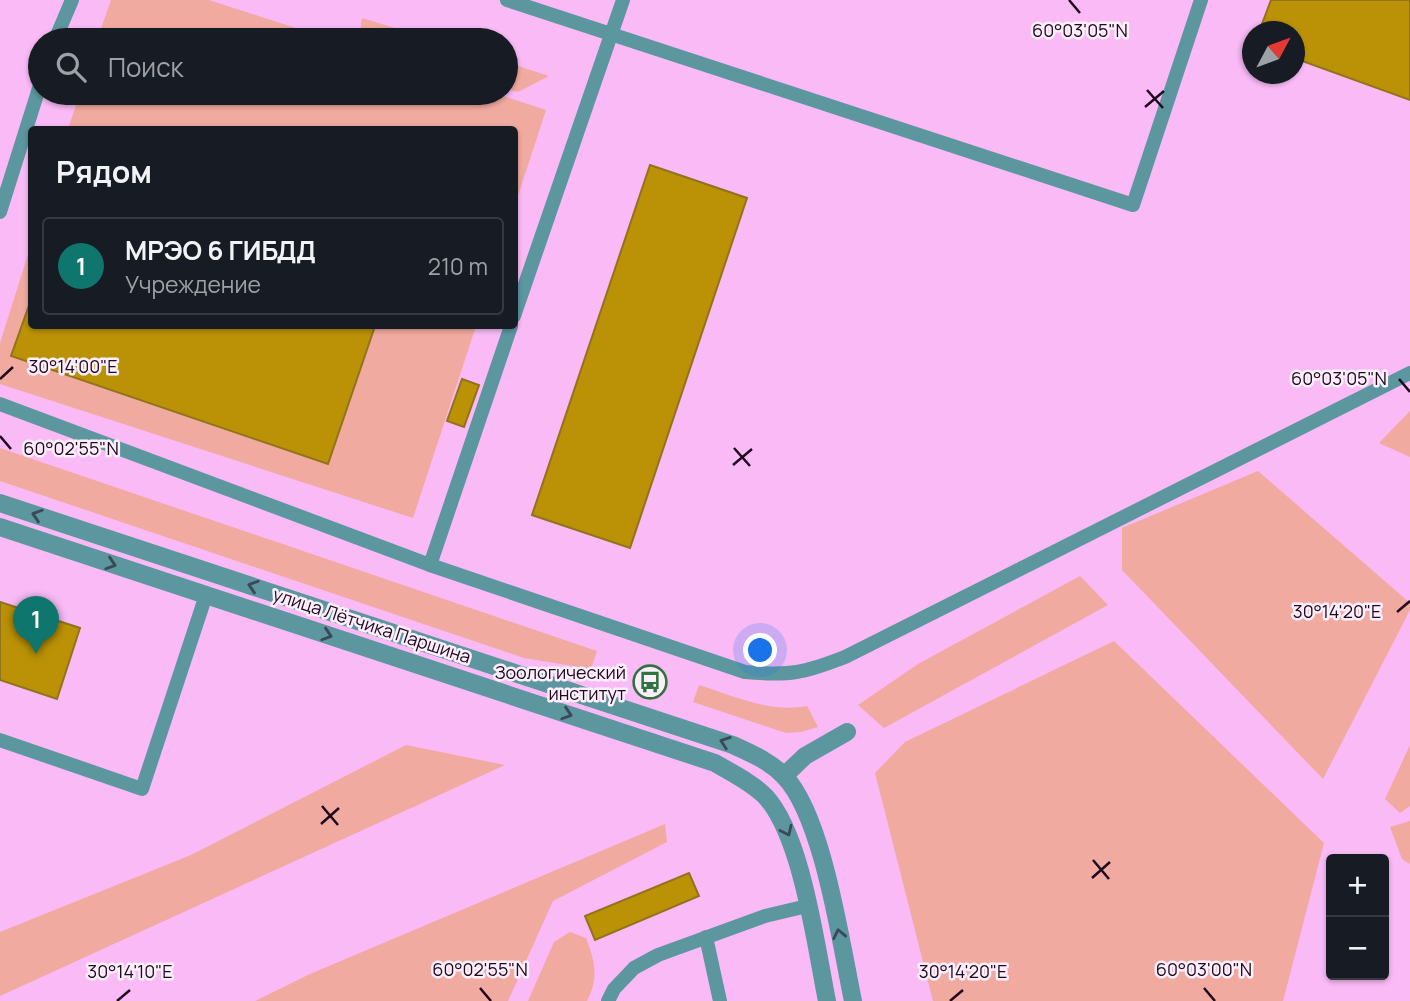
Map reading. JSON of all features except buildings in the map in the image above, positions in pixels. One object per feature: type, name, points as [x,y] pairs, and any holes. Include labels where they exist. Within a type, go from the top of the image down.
[{"type":"street","name":"улица Лётчика Паршина","points":[[0,503],[733,745],[758,757],[784,776]]},
{"type":"street","name":"улица Лётчика Паршина","points":[[0,527],[715,763],[744,779],[765,796],[792,843],[827,1001]]},
{"type":"street","points":[[847,733],[806,756],[784,776],[802,802],[816,836],[853,1001]]},
{"type":"lane","points":[[60,28],[72,0]]},
{"type":"lane","points":[[507,0],[1133,205],[1201,0]]},
{"type":"lane","points":[[518,304],[623,0]]},
{"type":"lane","points":[[0,212],[34,105]]},
{"type":"lane","points":[[430,565],[510,329]]},
{"type":"lane","points":[[0,404],[430,565],[745,671],[780,675],[810,671],[845,657],[1410,373]]},
{"type":"lane","points":[[0,740],[142,789],[206,595]]},
{"type":"lane","points":[[608,1001],[614,989],[634,968],[658,955],[765,916],[807,906]]},
{"type":"lane","points":[[706,937],[720,1001]]},
{"type":"shaded area","points":[[111,0],[209,0],[296,28],[101,28]]},
{"type":"shaded area","points":[[362,18],[395,28],[361,28]]},
{"type":"shaded area","points":[[518,66],[549,76],[518,92]]},
{"type":"shaded area","points":[[518,101],[546,110],[518,196],[518,126],[69,126],[76,105],[518,105]]},
{"type":"shaded area","points":[[28,254],[28,329],[475,329],[413,518],[0,384],[0,343]]},
{"type":"shaded area","points":[[1410,411],[1410,457],[1379,443]]},
{"type":"shaded area","points":[[0,448],[597,651],[591,669],[524,658],[0,481]]},
{"type":"shaded area","points":[[1258,471],[1410,603],[1410,610],[1323,779],[1122,570],[1122,528]]},
{"type":"shaded area","points":[[1080,576],[1108,605],[884,728],[858,705],[918,664]]},
{"type":"shaded area","points":[[1114,641],[1324,843],[1283,1001],[933,1001],[875,773],[905,742]]},
{"type":"shaded area","points":[[699,685],[765,705],[793,708],[807,706],[818,727],[786,733],[693,702]]},
{"type":"shaded area","points":[[406,745],[505,765],[0,996],[0,932],[191,855]]},
{"type":"shaded area","points":[[1410,745],[1410,806],[1400,813],[1385,799]]},
{"type":"shaded area","points":[[1410,821],[1410,864],[1402,859],[1390,827]]},
{"type":"shaded area","points":[[665,824],[667,842],[553,901],[508,1001],[255,1001],[310,974]]},
{"type":"shaded area","points":[[570,932],[586,938],[592,955],[594,977],[587,1001],[528,1001],[554,942]]},
{"type":"place","name":"МРЭО 6 ГИБДД","points":[[36,654]]},
{"type":"place","name":"Зоологический институт","points":[[650,682]]}]
